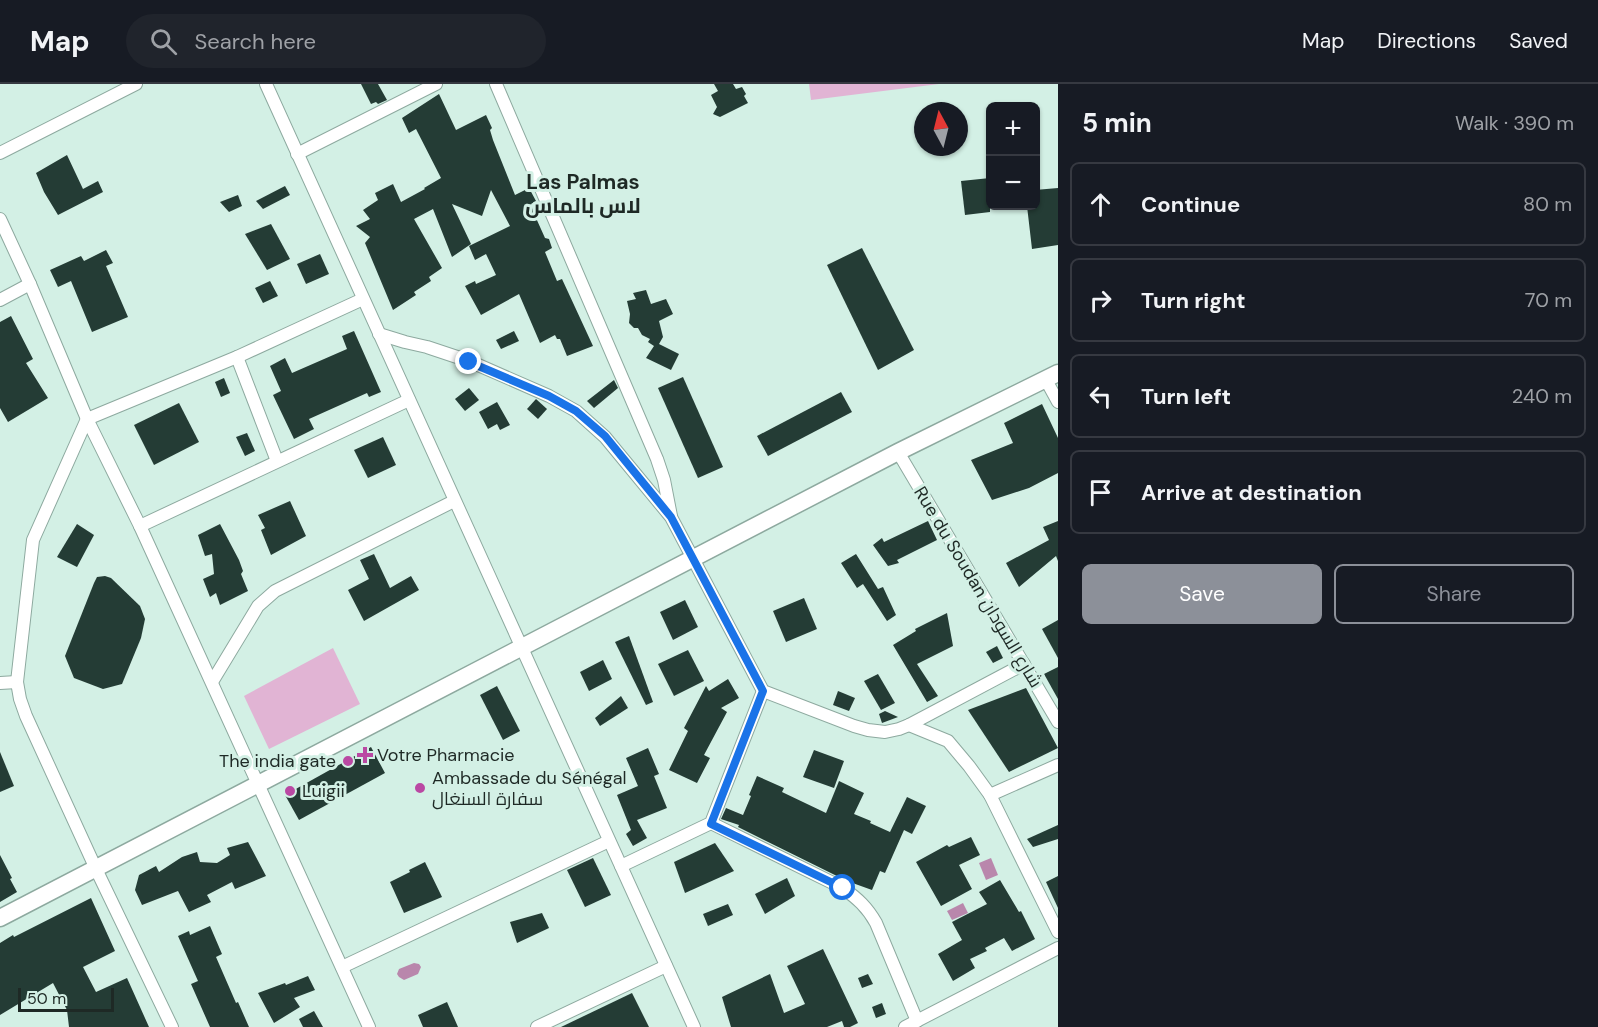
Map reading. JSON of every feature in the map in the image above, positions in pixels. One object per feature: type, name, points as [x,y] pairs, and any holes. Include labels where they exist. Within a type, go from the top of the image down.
[{"type":"main road","points":[[0,918],[898,452],[1052,376]]},
{"type":"street","points":[[0,153],[136,84]]},
{"type":"street","points":[[266,84],[694,1027]]},
{"type":"street","points":[[297,154],[436,84]]},
{"type":"street","points":[[496,84],[657,459],[664,480],[671,517]]},
{"type":"street","points":[[0,219],[87,419],[140,526],[369,1027]]},
{"type":"street","points":[[0,300],[30,284]]},
{"type":"street","points":[[168,1026],[20,699],[17,682],[33,540],[87,419],[237,357],[363,299]]},
{"type":"street","points":[[379,334],[427,347],[469,362],[549,396],[576,411],[605,436],[671,517],[763,691],[868,730],[885,732],[909,725],[1024,664]]},
{"type":"street","points":[[237,357],[277,461]]},
{"type":"street","points":[[1052,376],[1058,402]]},
{"type":"street","points":[[140,526],[409,400]]},
{"type":"street","name":"Rue du Soudan شارع السودان","points":[[898,452],[1058,722]]},
{"type":"street","points":[[212,682],[258,606],[275,591],[454,501]]},
{"type":"street","points":[[0,683],[17,682]]},
{"type":"street","points":[[621,866],[711,824],[763,691]]},
{"type":"street","points":[[909,725],[948,741],[990,795],[1058,932]]},
{"type":"street","points":[[990,795],[1058,765]]},
{"type":"street","points":[[711,824],[843,888],[858,899],[868,909],[876,923],[911,1024],[1058,948]]},
{"type":"street","points":[[342,968],[609,841]]},
{"type":"street","points":[[537,1027],[666,966]]},
{"type":"shaded area","points":[[809,84],[939,84],[811,100]]},
{"type":"shaded area","points":[[333,648],[360,704],[269,749],[244,696]]},
{"type":"shaded area","points":[[991,858],[998,875],[986,880],[979,863]]},
{"type":"shaded area","points":[[963,903],[968,913],[952,920],[947,911]]},
{"type":"shaded area","points":[[414,963],[421,967],[418,974],[404,980],[399,977],[397,974],[399,969]]},
{"type":"building","points":[[361,84],[378,84],[387,100],[371,104]]},
{"type":"building","points":[[714,84],[733,84],[736,89],[742,87],[748,103],[720,117],[713,114],[717,107],[711,95],[718,91]]},
{"type":"building","points":[[439,94],[456,130],[486,115],[492,128],[490,130],[493,140],[515,195],[529,188],[536,201],[531,204],[545,238],[549,239],[552,248],[545,252],[557,281],[562,279],[593,346],[567,356],[560,339],[557,339],[555,335],[540,343],[519,294],[481,315],[465,286],[496,275],[486,254],[475,260],[469,246],[510,226],[491,190],[482,216],[452,204],[471,244],[452,257],[433,209],[414,219],[442,268],[429,277],[431,281],[414,292],[416,295],[393,310],[365,243],[370,237],[356,226],[370,219],[363,210],[378,200],[375,193],[393,184],[401,202],[441,178],[416,129],[409,133],[402,118]]},
{"type":"building","points":[[67,155],[83,189],[98,181],[103,192],[58,215],[36,173]]},
{"type":"building","points":[[986,178],[986,210],[990,212],[965,215],[961,181]]},
{"type":"building","points":[[285,186],[290,195],[263,209],[256,201]]},
{"type":"building","points":[[1058,188],[1058,245],[1032,249],[1027,210],[1040,210],[1040,190]]},
{"type":"building","points":[[238,195],[242,206],[229,212],[220,202]]},
{"type":"building","points":[[271,224],[290,259],[267,270],[245,234]]},
{"type":"building","points":[[862,248],[914,350],[878,370],[827,265]]},
{"type":"building","points":[[106,250],[113,263],[106,266],[128,317],[92,332],[71,281],[58,287],[50,270],[81,256],[84,261]]},
{"type":"building","points":[[320,254],[329,274],[306,284],[297,264]]},
{"type":"building","points":[[270,281],[278,296],[263,303],[255,288]]},
{"type":"building","points":[[646,290],[651,304],[666,299],[673,314],[659,321],[663,337],[659,344],[679,354],[671,370],[646,358],[654,346],[648,342],[650,339],[629,323],[630,314],[627,301],[636,299],[633,293]]},
{"type":"building","points":[[11,316],[33,359],[26,363],[48,398],[8,422],[0,408],[0,322]]},
{"type":"building","points":[[354,331],[381,392],[369,397],[367,393],[309,419],[314,429],[294,439],[273,395],[281,391],[270,366],[285,358],[292,373],[347,349],[342,336]]},
{"type":"building","points":[[514,331],[519,341],[501,349],[496,340]]},
{"type":"building","points":[[683,377],[723,467],[698,478],[658,388]]},
{"type":"building","points":[[224,378],[230,393],[221,397],[215,382]]},
{"type":"building","points":[[614,380],[618,388],[594,408],[587,401]]},
{"type":"building","points":[[469,388],[479,400],[465,411],[455,399]]},
{"type":"building","points":[[841,392],[852,412],[768,456],[757,436]]},
{"type":"building","points":[[536,399],[547,409],[538,419],[527,409]]},
{"type":"building","points":[[497,402],[510,425],[500,430],[497,424],[488,429],[479,412]]},
{"type":"building","points":[[179,403],[199,442],[154,465],[134,425]]},
{"type":"building","points":[[1042,404],[1058,438],[1058,473],[1029,488],[992,500],[971,460],[1013,443],[1004,423]]},
{"type":"building","points":[[247,433],[255,451],[245,456],[236,437]]},
{"type":"building","points":[[383,437],[396,465],[368,478],[354,450]]},
{"type":"building","points":[[290,501],[306,536],[271,555],[261,530],[265,528],[258,515]]},
{"type":"building","points":[[928,521],[937,540],[897,560],[899,563],[888,566],[873,545],[882,538],[884,542]]},
{"type":"building","points":[[1058,521],[1058,561],[1056,556],[1019,587],[1006,563],[1049,540],[1043,527]]},
{"type":"building","points":[[77,524],[94,535],[77,567],[57,557]]},
{"type":"building","points":[[220,524],[239,560],[243,571],[241,574],[248,591],[220,605],[216,593],[210,597],[203,579],[214,574],[212,554],[205,556],[198,535]]},
{"type":"building","points":[[374,554],[390,588],[411,576],[419,590],[364,621],[348,590],[369,579],[360,560]]},
{"type":"building","points":[[856,554],[878,589],[883,587],[896,615],[887,621],[863,584],[857,588],[841,563]]},
{"type":"building","points":[[97,577],[111,578],[140,606],[145,619],[141,638],[122,684],[103,689],[74,678],[65,656]]},
{"type":"building","points":[[804,598],[817,629],[786,642],[773,611]]},
{"type":"building","points":[[685,600],[698,627],[673,640],[660,612]]},
{"type":"building","points":[[947,613],[953,646],[917,664],[938,696],[927,702],[893,645],[916,631],[915,629]]},
{"type":"building","points":[[1058,620],[1058,658],[1042,629]]},
{"type":"building","points":[[629,636],[653,702],[646,705],[615,642]]},
{"type":"building","points":[[997,646],[1003,658],[993,663],[986,652]]},
{"type":"building","points":[[688,650],[704,681],[674,696],[658,664]]},
{"type":"building","points":[[603,660],[612,679],[589,691],[580,672]]},
{"type":"building","points":[[1058,667],[1058,699],[1044,674]]},
{"type":"building","points":[[878,674],[895,703],[881,710],[864,681]]},
{"type":"building","points":[[728,679],[739,698],[721,708],[727,712],[704,755],[710,758],[697,783],[669,770],[688,731],[684,728],[706,686],[709,691]]},
{"type":"building","points":[[497,686],[520,731],[503,740],[480,695]]},
{"type":"building","points":[[1026,688],[1058,748],[1009,772],[968,710]]},
{"type":"building","points":[[838,691],[855,698],[849,711],[833,705]]},
{"type":"building","points":[[621,696],[628,708],[600,726],[595,718]]},
{"type":"building","points":[[885,711],[898,717],[882,723],[879,714]]},
{"type":"building","points":[[371,747],[385,773],[299,820],[285,795]]},
{"type":"building","points":[[648,748],[659,774],[654,776],[667,808],[637,820],[647,838],[633,846],[626,834],[631,830],[617,795],[638,786],[626,758]]},
{"type":"building","points":[[814,750],[844,761],[834,788],[803,777]]},
{"type":"building","points":[[0,752],[14,786],[0,792]]},
{"type":"building","points":[[757,776],[784,788],[782,792],[826,813],[839,781],[864,793],[854,814],[890,832],[907,797],[926,806],[912,834],[904,830],[885,873],[880,871],[872,890],[847,881],[738,827],[739,825],[721,819],[726,808],[743,815]]},
{"type":"building","points":[[1058,825],[1058,839],[1033,847],[1027,839]]},
{"type":"building","points":[[971,837],[980,855],[959,865],[972,889],[941,906],[916,862],[947,845],[949,847]]},
{"type":"building","points":[[248,842],[266,876],[235,889],[232,882],[207,895],[211,902],[189,912],[178,891],[142,905],[135,890],[139,875],[156,866],[159,872],[182,857],[197,852],[200,862],[217,863],[230,855],[227,848]]},
{"type":"building","points":[[715,843],[734,871],[685,893],[674,862]]},
{"type":"building","points":[[0,855],[17,892],[0,902]]},
{"type":"building","points":[[593,858],[611,895],[585,907],[567,870]]},
{"type":"building","points":[[425,862],[442,897],[404,913],[390,882]]},
{"type":"building","points":[[1058,876],[1058,908],[1046,882]]},
{"type":"building","points":[[787,878],[795,896],[765,914],[755,894]]},
{"type":"building","points":[[1000,880],[1019,912],[1021,911],[1035,939],[1012,951],[1004,938],[985,948],[987,951],[970,959],[975,968],[953,981],[938,954],[962,940],[952,922],[987,904],[979,892]]},
{"type":"building","points":[[91,898],[115,951],[83,967],[96,992],[127,978],[149,1027],[69,1027],[67,1010],[53,983],[0,1015],[0,943]]},
{"type":"building","points":[[728,904],[733,915],[708,926],[703,914]]},
{"type":"building","points":[[542,913],[549,928],[517,943],[510,922]]},
{"type":"building","points":[[210,926],[222,954],[216,957],[249,1027],[210,1027],[191,984],[198,981],[178,936],[189,931],[190,935]]},
{"type":"building","points":[[823,949],[858,1023],[850,1027],[844,1027],[842,1021],[827,1027],[731,1027],[722,997],[770,974],[784,1013],[805,1004],[787,966]]},
{"type":"building","points":[[868,974],[873,984],[862,988],[858,978]]},
{"type":"building","points":[[308,976],[315,990],[294,998],[300,1007],[274,1023],[258,993]]},
{"type":"building","points":[[632,993],[649,1027],[561,1027]]},
{"type":"building","points":[[447,1002],[458,1027],[423,1027],[418,1015]]},
{"type":"building","points":[[882,1003],[886,1014],[876,1018],[872,1007]]},
{"type":"building","points":[[314,1011],[323,1027],[303,1027],[299,1019]]},
{"type":"place","name":"Votre Pharmacie","points":[[365,755]]},
{"type":"place","name":"The india gate","points":[[348,761]]},
{"type":"place","name":"Ambassade du Sénégal سفارة السنغال","points":[[420,788]]},
{"type":"place","name":"Luigii","points":[[290,791]]},
{"type":"district","name":"Las Palmas لاس بالماس","points":[[583,194]]},
{"type":"route","points":[[469,362],[549,396],[576,411],[605,436],[671,517],[763,691],[711,824],[843,888]]}]
